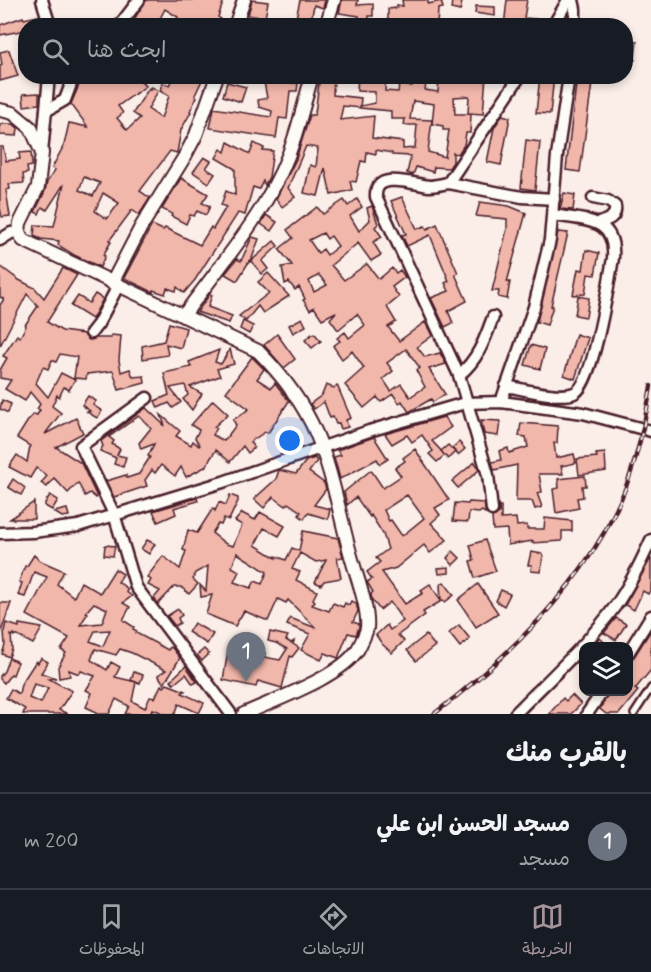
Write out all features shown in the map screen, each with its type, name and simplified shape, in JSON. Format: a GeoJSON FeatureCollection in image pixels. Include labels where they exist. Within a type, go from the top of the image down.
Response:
{"type":"FeatureCollection","features":[{"type":"Feature","properties":{"kind":"street"},"geometry":{"type":"LineString","coordinates":[[42,0],[48,18]]}},
{"type":"Feature","properties":{"kind":"street"},"geometry":{"type":"LineString","coordinates":[[125,18],[139,0]]}},
{"type":"Feature","properties":{"kind":"street"},"geometry":{"type":"LineString","coordinates":[[328,18],[333,0]]}},
{"type":"Feature","properties":{"kind":"street"},"geometry":{"type":"LineString","coordinates":[[558,18],[568,0]]}},
{"type":"Feature","properties":{"kind":"street"},"geometry":{"type":"LineString","coordinates":[[573,0],[575,18]]}},
{"type":"Feature","properties":{"kind":"street"},"geometry":{"type":"LineString","coordinates":[[238,18],[243,1]]}},
{"type":"Feature","properties":{"kind":"street"},"geometry":{"type":"LineString","coordinates":[[48,84],[38,187],[20,224],[19,232],[26,243],[258,351],[299,401],[321,447],[362,597],[367,627],[356,651],[346,663],[328,675],[244,714]]}},
{"type":"Feature","properties":{"kind":"street"},"geometry":{"type":"LineString","coordinates":[[46,111],[65,100],[71,84]]}},
{"type":"Feature","properties":{"kind":"street"},"geometry":{"type":"LineString","coordinates":[[91,333],[98,324],[141,227],[196,135],[214,84]]}},
{"type":"Feature","properties":{"kind":"street"},"geometry":{"type":"LineString","coordinates":[[183,316],[236,244],[276,181],[288,156],[310,84]]}},
{"type":"Feature","properties":{"kind":"street"},"geometry":{"type":"LineString","coordinates":[[448,183],[515,84]]}},
{"type":"Feature","properties":{"kind":"street"},"geometry":{"type":"LineString","coordinates":[[501,402],[534,307],[550,240],[557,156],[568,84]]}},
{"type":"Feature","properties":{"kind":"street"},"geometry":{"type":"LineString","coordinates":[[0,110],[13,113],[31,128],[42,153]]}},
{"type":"Feature","properties":{"kind":"street"},"geometry":{"type":"LineString","coordinates":[[492,510],[488,475],[465,403],[459,375],[375,192],[379,185],[385,182],[398,181],[435,186],[448,183],[522,197],[554,200]]}},
{"type":"Feature","properties":{"kind":"street"},"geometry":{"type":"LineString","coordinates":[[592,198],[608,201],[615,206],[614,216],[599,223]]}},
{"type":"Feature","properties":{"kind":"street"},"geometry":{"type":"LineString","coordinates":[[506,386],[562,395],[573,394],[583,386],[594,356],[614,258],[612,236],[599,223],[553,215]]}},
{"type":"Feature","properties":{"kind":"street"},"geometry":{"type":"LineString","coordinates":[[0,240],[11,233],[19,232]]}},
{"type":"Feature","properties":{"kind":"street"},"geometry":{"type":"LineString","coordinates":[[459,375],[470,367],[483,345],[493,317]]}},
{"type":"Feature","properties":{"kind":"street"},"geometry":{"type":"LineString","coordinates":[[147,398],[81,446],[114,514],[136,587],[231,714]]}},
{"type":"Feature","properties":{"kind":"street"},"geometry":{"type":"LineString","coordinates":[[1,531],[33,532],[78,526],[223,482],[321,447],[465,403],[501,402],[583,413],[651,431]]}},
{"type":"Feature","properties":{"kind":"street"},"geometry":{"type":"LineString","coordinates":[[515,714],[597,629],[640,565],[651,540]]}},
{"type":"Feature","properties":{"kind":"street"},"geometry":{"type":"LineString","coordinates":[[633,645],[651,616]]}},
{"type":"Feature","properties":{"kind":"street"},"geometry":{"type":"LineString","coordinates":[[587,714],[599,696]]}},
{"type":"Feature","properties":{"kind":"lane"},"geometry":{"type":"LineString","coordinates":[[634,714],[651,688]]}},
{"type":"Feature","properties":{"kind":"building"},"geometry":{"type":"Polygon","coordinates":[[[146,0],[224,0],[220,18],[177,18],[165,9],[160,18],[135,18],[146,0]]]}},
{"type":"Feature","properties":{"kind":"building"},"geometry":{"type":"Polygon","coordinates":[[[252,0],[268,2],[265,18],[248,15],[252,0]]]}},
{"type":"Feature","properties":{"kind":"building"},"geometry":{"type":"Polygon","coordinates":[[[300,0],[325,0],[323,8],[314,5],[312,18],[296,18],[300,0]]]}},
{"type":"Feature","properties":{"kind":"building"},"geometry":{"type":"Polygon","coordinates":[[[342,0],[358,0],[357,5],[373,4],[373,16],[369,18],[339,13],[342,0]]]}},
{"type":"Feature","properties":{"kind":"building"},"geometry":{"type":"Polygon","coordinates":[[[402,0],[428,0],[428,4],[441,1],[443,8],[438,9],[437,18],[388,18],[388,9],[397,8],[397,5],[403,6],[402,0]]]}},
{"type":"Feature","properties":{"kind":"building"},"geometry":{"type":"Polygon","coordinates":[[[507,0],[527,0],[524,18],[505,18],[507,0]]]}},
{"type":"Feature","properties":{"kind":"building"},"geometry":{"type":"Polygon","coordinates":[[[452,1],[462,2],[460,11],[451,9],[452,1]]]}},
{"type":"Feature","properties":{"kind":"building"},"geometry":{"type":"Polygon","coordinates":[[[476,6],[495,7],[495,16],[475,13],[476,6]]]}},
{"type":"Feature","properties":{"kind":"building"},"geometry":{"type":"Polygon","coordinates":[[[18,19],[18,32],[0,35],[0,25],[18,19]]]}},
{"type":"Feature","properties":{"kind":"building"},"geometry":{"type":"Polygon","coordinates":[[[633,41],[637,41],[635,60],[633,60],[633,41]]]}},
{"type":"Feature","properties":{"kind":"building"},"geometry":{"type":"Polygon","coordinates":[[[9,50],[18,76],[0,81],[0,66],[2,65],[0,52],[9,50]]]}},
{"type":"Feature","properties":{"kind":"building"},"geometry":{"type":"Polygon","coordinates":[[[144,84],[146,86],[118,106],[123,113],[117,118],[127,130],[140,118],[133,113],[149,88],[150,90],[152,87],[158,91],[148,109],[161,118],[169,96],[160,91],[162,84],[200,84],[191,112],[181,130],[177,153],[170,151],[140,191],[150,198],[139,215],[132,210],[109,241],[111,242],[103,255],[105,256],[100,267],[58,245],[59,241],[34,236],[35,225],[54,226],[64,184],[47,210],[42,207],[39,214],[35,212],[47,182],[55,170],[52,168],[64,145],[69,123],[88,127],[71,104],[79,85],[144,84]],[[84,177],[79,190],[93,196],[100,183],[84,177]],[[103,193],[95,211],[107,219],[119,203],[103,193]]]}},
{"type":"Feature","properties":{"kind":"building"},"geometry":{"type":"Polygon","coordinates":[[[226,84],[246,87],[241,102],[223,96],[226,84]]]}},
{"type":"Feature","properties":{"kind":"building"},"geometry":{"type":"Polygon","coordinates":[[[264,84],[298,84],[297,91],[290,91],[287,119],[279,118],[276,138],[210,128],[214,108],[271,117],[272,111],[259,107],[258,100],[267,98],[264,84]]]}},
{"type":"Feature","properties":{"kind":"building"},"geometry":{"type":"Polygon","coordinates":[[[319,84],[334,84],[333,95],[361,98],[360,106],[375,103],[375,92],[357,91],[357,84],[385,84],[385,91],[398,92],[399,85],[426,84],[425,90],[438,92],[439,84],[485,84],[483,114],[468,113],[469,96],[454,97],[455,114],[471,114],[470,133],[466,133],[464,145],[458,154],[453,153],[453,162],[449,168],[434,167],[433,172],[416,167],[413,175],[407,173],[411,156],[392,155],[392,153],[376,150],[376,154],[367,152],[366,162],[361,161],[356,182],[350,181],[352,190],[331,195],[325,168],[318,196],[304,193],[310,165],[316,167],[318,148],[306,146],[288,188],[295,197],[282,207],[276,199],[296,159],[310,115],[314,115],[319,84]],[[413,101],[410,119],[432,120],[428,152],[445,157],[449,130],[443,130],[443,126],[432,124],[434,104],[413,101]],[[343,106],[340,120],[374,116],[372,138],[403,142],[403,149],[415,148],[417,125],[404,125],[405,119],[391,119],[391,111],[343,106]]]}},
{"type":"Feature","properties":{"kind":"building"},"geometry":{"type":"Polygon","coordinates":[[[539,84],[553,84],[550,114],[536,113],[539,84]]]}},
{"type":"Feature","properties":{"kind":"building"},"geometry":{"type":"Polygon","coordinates":[[[576,84],[592,84],[580,172],[566,170],[576,84]]]}},
{"type":"Feature","properties":{"kind":"building"},"geometry":{"type":"Polygon","coordinates":[[[39,93],[39,104],[24,106],[23,94],[39,93]]]}},
{"type":"Feature","properties":{"kind":"building"},"geometry":{"type":"Polygon","coordinates":[[[502,115],[510,117],[501,165],[487,162],[494,128],[502,115]]]}},
{"type":"Feature","properties":{"kind":"building"},"geometry":{"type":"Polygon","coordinates":[[[0,124],[13,124],[18,128],[17,136],[0,135],[0,124]]]}},
{"type":"Feature","properties":{"kind":"building"},"geometry":{"type":"Polygon","coordinates":[[[526,140],[540,142],[535,190],[521,188],[526,140]]]}},
{"type":"Feature","properties":{"kind":"building"},"geometry":{"type":"Polygon","coordinates":[[[228,142],[250,154],[254,143],[264,148],[263,150],[273,151],[269,177],[265,185],[263,181],[259,189],[253,187],[245,215],[238,213],[195,280],[184,293],[177,287],[176,291],[167,288],[165,294],[153,290],[153,292],[124,278],[152,225],[163,230],[165,228],[200,245],[211,227],[213,229],[226,207],[221,205],[226,191],[235,195],[235,169],[216,158],[221,149],[225,152],[228,142]]]}},
{"type":"Feature","properties":{"kind":"building"},"geometry":{"type":"Polygon","coordinates":[[[0,147],[3,147],[6,161],[20,159],[19,153],[31,152],[32,164],[27,167],[28,173],[23,174],[24,183],[9,184],[10,189],[6,190],[10,216],[2,217],[0,208],[0,147]]]}},
{"type":"Feature","properties":{"kind":"building"},"geometry":{"type":"Polygon","coordinates":[[[204,157],[211,161],[206,168],[215,174],[209,183],[193,172],[204,157]]]}},
{"type":"Feature","properties":{"kind":"building"},"geometry":{"type":"Polygon","coordinates":[[[181,178],[208,194],[202,203],[210,206],[206,215],[197,211],[194,216],[190,215],[186,224],[162,209],[181,178]]]}},
{"type":"Feature","properties":{"kind":"building"},"geometry":{"type":"Polygon","coordinates":[[[564,193],[575,195],[573,210],[560,209],[564,193]]]}},
{"type":"Feature","properties":{"kind":"building"},"geometry":{"type":"Polygon","coordinates":[[[402,197],[417,229],[425,226],[427,229],[437,224],[458,273],[455,274],[467,301],[448,311],[453,323],[445,327],[431,298],[449,291],[445,283],[449,281],[430,235],[407,246],[402,235],[406,234],[391,201],[402,197]]]}},
{"type":"Feature","properties":{"kind":"building"},"geometry":{"type":"Polygon","coordinates":[[[357,199],[362,207],[350,216],[359,231],[370,220],[367,208],[372,206],[378,224],[375,227],[382,237],[373,242],[381,255],[371,261],[358,243],[331,265],[344,280],[367,264],[379,279],[392,268],[396,273],[400,270],[405,277],[392,287],[399,297],[387,307],[396,322],[388,327],[399,341],[425,322],[432,336],[417,347],[425,357],[440,353],[446,364],[429,369],[445,394],[409,412],[402,401],[399,403],[393,394],[381,402],[377,397],[364,408],[345,385],[364,368],[352,351],[342,359],[333,346],[340,341],[337,338],[345,332],[349,338],[365,325],[357,314],[338,330],[330,319],[336,312],[322,319],[314,307],[310,310],[303,300],[305,299],[299,287],[295,290],[289,282],[285,284],[282,267],[292,265],[279,249],[293,238],[287,230],[317,207],[323,214],[344,200],[348,206],[357,199]],[[323,233],[309,240],[318,253],[323,249],[327,255],[338,246],[331,236],[327,239],[323,233]],[[319,275],[309,281],[314,292],[327,285],[319,275]],[[406,349],[387,363],[393,371],[383,379],[391,391],[401,384],[410,397],[425,387],[416,370],[420,368],[406,349]]]}},
{"type":"Feature","properties":{"kind":"building"},"geometry":{"type":"Polygon","coordinates":[[[480,202],[509,206],[526,213],[507,282],[510,282],[507,299],[498,297],[499,291],[492,291],[507,229],[507,219],[476,216],[480,202]]]}},
{"type":"Feature","properties":{"kind":"building"},"geometry":{"type":"Polygon","coordinates":[[[266,215],[277,222],[271,231],[261,224],[266,215]]]}},
{"type":"Feature","properties":{"kind":"building"},"geometry":{"type":"Polygon","coordinates":[[[558,232],[568,233],[547,325],[537,322],[558,232]]]}},
{"type":"Feature","properties":{"kind":"building"},"geometry":{"type":"Polygon","coordinates":[[[252,237],[259,239],[251,261],[274,241],[278,246],[262,261],[268,269],[262,274],[250,260],[237,281],[225,274],[237,259],[241,261],[252,237]]]}},
{"type":"Feature","properties":{"kind":"building"},"geometry":{"type":"Polygon","coordinates":[[[586,250],[599,253],[595,275],[588,274],[585,294],[573,295],[578,269],[583,270],[586,250]]]}},
{"type":"Feature","properties":{"kind":"building"},"geometry":{"type":"Polygon","coordinates":[[[0,266],[35,288],[44,298],[63,268],[77,275],[47,322],[62,331],[84,334],[89,340],[111,338],[111,335],[121,336],[119,360],[121,372],[130,369],[133,377],[144,376],[145,383],[119,390],[113,371],[87,374],[86,379],[74,378],[77,357],[60,354],[56,362],[52,360],[48,369],[43,367],[36,383],[48,397],[61,373],[75,380],[69,390],[64,387],[59,397],[57,395],[52,406],[61,413],[45,434],[76,418],[83,433],[56,447],[81,463],[96,498],[90,493],[85,496],[78,483],[68,493],[54,478],[47,487],[41,483],[47,476],[36,468],[30,478],[9,467],[17,455],[27,462],[30,446],[17,438],[29,419],[34,414],[37,415],[40,404],[30,392],[25,401],[5,389],[11,380],[0,378],[0,370],[7,358],[3,356],[17,335],[20,337],[38,306],[27,294],[0,346],[0,305],[4,299],[0,297],[0,266]]]}},
{"type":"Feature","properties":{"kind":"building"},"geometry":{"type":"Polygon","coordinates":[[[268,273],[289,296],[263,313],[258,306],[246,321],[239,316],[269,293],[258,282],[268,273]]]}},
{"type":"Feature","properties":{"kind":"building"},"geometry":{"type":"Polygon","coordinates":[[[95,294],[103,299],[92,319],[71,306],[78,296],[89,303],[95,294]]]}},
{"type":"Feature","properties":{"kind":"building"},"geometry":{"type":"Polygon","coordinates":[[[210,294],[212,295],[208,307],[232,316],[229,323],[197,312],[210,294]]]}},
{"type":"Feature","properties":{"kind":"building"},"geometry":{"type":"Polygon","coordinates":[[[578,296],[589,298],[586,317],[575,315],[578,296]]]}},
{"type":"Feature","properties":{"kind":"building"},"geometry":{"type":"Polygon","coordinates":[[[302,318],[306,326],[293,333],[289,325],[302,318]]]}},
{"type":"Feature","properties":{"kind":"building"},"geometry":{"type":"Polygon","coordinates":[[[243,321],[253,326],[249,334],[240,329],[243,321]]]}},
{"type":"Feature","properties":{"kind":"building"},"geometry":{"type":"Polygon","coordinates":[[[169,323],[186,328],[181,348],[166,344],[168,355],[143,359],[142,346],[164,341],[169,323]]]}},
{"type":"Feature","properties":{"kind":"building"},"geometry":{"type":"Polygon","coordinates":[[[277,334],[295,359],[284,368],[264,345],[277,334]]]}},
{"type":"Feature","properties":{"kind":"building"},"geometry":{"type":"Polygon","coordinates":[[[315,334],[321,341],[312,348],[305,340],[315,334]]]}},
{"type":"Feature","properties":{"kind":"building"},"geometry":{"type":"Polygon","coordinates":[[[576,334],[588,338],[575,379],[564,375],[576,334]]]}},
{"type":"Feature","properties":{"kind":"building"},"geometry":{"type":"Polygon","coordinates":[[[531,345],[545,349],[540,369],[525,365],[531,345]]]}},
{"type":"Feature","properties":{"kind":"building"},"geometry":{"type":"Polygon","coordinates":[[[230,349],[234,364],[217,369],[220,376],[190,387],[202,394],[192,410],[183,399],[188,395],[185,385],[170,388],[181,402],[173,408],[169,403],[158,408],[155,401],[169,395],[164,373],[191,367],[189,362],[219,350],[215,362],[221,364],[230,349]]]}},
{"type":"Feature","properties":{"kind":"building"},"geometry":{"type":"Polygon","coordinates":[[[252,357],[264,369],[257,379],[271,388],[275,383],[289,401],[268,433],[265,432],[250,442],[254,448],[248,453],[243,446],[230,462],[216,450],[205,467],[186,477],[181,467],[175,476],[161,465],[155,473],[152,470],[145,480],[147,486],[114,497],[106,481],[139,474],[150,457],[148,456],[154,444],[141,449],[139,443],[151,428],[139,416],[109,437],[114,441],[112,444],[120,449],[117,455],[126,457],[123,467],[114,464],[116,458],[100,451],[103,446],[101,441],[146,408],[165,426],[161,415],[180,431],[176,436],[191,445],[193,441],[199,446],[195,438],[199,430],[191,425],[213,400],[228,414],[214,427],[217,428],[213,435],[224,441],[236,425],[233,420],[249,409],[226,392],[252,357]]]}},
{"type":"Feature","properties":{"kind":"building"},"geometry":{"type":"Polygon","coordinates":[[[326,385],[334,388],[337,385],[351,418],[346,420],[348,427],[341,429],[333,417],[330,418],[324,402],[314,409],[310,404],[322,395],[326,385]]]}},
{"type":"Feature","properties":{"kind":"building"},"geometry":{"type":"Polygon","coordinates":[[[88,396],[96,401],[93,405],[102,411],[97,418],[87,412],[90,411],[82,405],[88,396]]]}},
{"type":"Feature","properties":{"kind":"building"},"geometry":{"type":"Polygon","coordinates":[[[2,400],[11,404],[8,413],[0,409],[2,400]]]}},
{"type":"Feature","properties":{"kind":"building"},"geometry":{"type":"Polygon","coordinates":[[[444,417],[451,427],[432,441],[445,455],[437,462],[429,454],[433,451],[422,435],[412,442],[407,435],[392,444],[385,434],[444,417]]]}},
{"type":"Feature","properties":{"kind":"building"},"geometry":{"type":"Polygon","coordinates":[[[481,420],[500,421],[498,436],[484,434],[481,420]]]}},
{"type":"Feature","properties":{"kind":"building"},"geometry":{"type":"Polygon","coordinates":[[[521,423],[558,426],[557,443],[554,443],[556,458],[574,454],[576,463],[561,466],[563,474],[539,474],[542,492],[537,493],[542,507],[535,509],[532,501],[516,501],[517,465],[494,470],[492,462],[501,460],[499,451],[508,448],[509,453],[528,447],[526,437],[519,436],[521,423]]]}},
{"type":"Feature","properties":{"kind":"building"},"geometry":{"type":"Polygon","coordinates":[[[374,437],[388,459],[380,464],[377,459],[340,479],[334,457],[341,455],[337,450],[374,437]]]}},
{"type":"Feature","properties":{"kind":"building"},"geometry":{"type":"Polygon","coordinates":[[[459,442],[465,449],[458,455],[452,448],[459,442]]]}},
{"type":"Feature","properties":{"kind":"building"},"geometry":{"type":"Polygon","coordinates":[[[448,445],[455,452],[448,459],[441,451],[448,445]]]}},
{"type":"Feature","properties":{"kind":"building"},"geometry":{"type":"Polygon","coordinates":[[[415,449],[449,500],[435,508],[440,515],[431,523],[447,540],[430,553],[424,545],[396,568],[382,572],[405,604],[423,593],[421,590],[430,584],[441,600],[440,585],[444,582],[454,595],[445,602],[443,600],[423,612],[425,615],[398,635],[404,641],[392,653],[376,635],[387,625],[390,630],[403,621],[390,602],[380,610],[372,600],[373,592],[367,582],[372,579],[367,572],[380,562],[376,558],[388,549],[383,534],[371,515],[370,517],[356,497],[347,505],[344,492],[371,470],[383,488],[401,476],[395,468],[405,461],[403,458],[415,449]],[[407,495],[384,510],[389,521],[391,520],[402,536],[424,518],[407,495]]]}},
{"type":"Feature","properties":{"kind":"building"},"geometry":{"type":"Polygon","coordinates":[[[605,453],[606,471],[579,475],[577,459],[597,457],[596,454],[605,453]]]}},
{"type":"Feature","properties":{"kind":"building"},"geometry":{"type":"Polygon","coordinates":[[[315,458],[317,461],[309,472],[324,483],[326,489],[314,505],[330,509],[328,519],[308,513],[304,519],[299,515],[301,512],[273,497],[264,508],[254,499],[276,479],[279,470],[296,474],[306,461],[315,458]]]}},
{"type":"Feature","properties":{"kind":"building"},"geometry":{"type":"Polygon","coordinates":[[[475,462],[479,470],[458,488],[452,481],[475,462]]]}},
{"type":"Feature","properties":{"kind":"building"},"geometry":{"type":"Polygon","coordinates":[[[585,476],[586,486],[582,486],[583,497],[577,498],[579,508],[556,513],[553,489],[559,488],[558,479],[585,476]]]}},
{"type":"Feature","properties":{"kind":"building"},"geometry":{"type":"Polygon","coordinates":[[[13,479],[25,488],[21,495],[8,487],[13,479]]]}},
{"type":"Feature","properties":{"kind":"building"},"geometry":{"type":"Polygon","coordinates":[[[50,495],[58,500],[52,510],[45,506],[50,495]]]}},
{"type":"Feature","properties":{"kind":"building"},"geometry":{"type":"Polygon","coordinates":[[[230,495],[238,498],[229,520],[224,518],[221,525],[218,524],[212,533],[226,544],[233,546],[242,525],[235,521],[242,513],[255,520],[260,512],[285,526],[279,536],[264,528],[255,545],[276,558],[276,556],[286,560],[292,548],[299,551],[303,531],[338,538],[343,557],[337,558],[341,578],[324,581],[321,585],[315,582],[326,560],[316,562],[300,553],[292,569],[300,572],[296,580],[317,591],[312,605],[329,611],[333,603],[343,607],[345,603],[349,605],[351,601],[356,603],[358,611],[353,622],[359,624],[359,627],[356,635],[348,633],[338,658],[325,653],[321,660],[301,650],[310,634],[287,625],[290,618],[316,628],[288,600],[286,603],[278,599],[268,621],[244,611],[235,626],[206,614],[212,595],[201,597],[200,585],[206,591],[208,566],[195,573],[193,579],[198,584],[189,594],[181,587],[174,587],[158,604],[154,598],[160,591],[148,585],[151,580],[147,577],[163,556],[180,569],[186,551],[183,550],[188,530],[197,533],[213,508],[215,511],[219,502],[226,505],[230,495]],[[237,553],[232,567],[239,571],[234,582],[251,588],[255,581],[262,584],[267,572],[237,553]]]}},
{"type":"Feature","properties":{"kind":"building"},"geometry":{"type":"Polygon","coordinates":[[[197,498],[198,501],[174,508],[176,514],[158,522],[153,511],[197,498]]]}},
{"type":"Feature","properties":{"kind":"building"},"geometry":{"type":"Polygon","coordinates":[[[34,502],[34,519],[10,519],[34,502]]]}},
{"type":"Feature","properties":{"kind":"building"},"geometry":{"type":"Polygon","coordinates":[[[469,502],[484,503],[486,514],[482,511],[469,512],[468,522],[453,521],[455,503],[468,504],[469,502]]]}},
{"type":"Feature","properties":{"kind":"building"},"geometry":{"type":"Polygon","coordinates":[[[499,506],[501,506],[501,519],[516,518],[517,526],[527,525],[527,529],[544,529],[545,518],[572,521],[572,531],[562,531],[562,541],[532,543],[533,541],[508,545],[507,529],[493,530],[492,517],[499,513],[499,506]]]}},
{"type":"Feature","properties":{"kind":"building"},"geometry":{"type":"Polygon","coordinates":[[[67,509],[69,516],[62,517],[54,512],[67,509]]]}},
{"type":"Feature","properties":{"kind":"building"},"geometry":{"type":"Polygon","coordinates":[[[147,540],[155,544],[149,554],[141,549],[147,540]]]}},
{"type":"Feature","properties":{"kind":"building"},"geometry":{"type":"Polygon","coordinates":[[[485,540],[496,571],[475,578],[470,561],[474,560],[470,545],[485,540]]]}},
{"type":"Feature","properties":{"kind":"building"},"geometry":{"type":"Polygon","coordinates":[[[105,545],[115,546],[113,556],[104,555],[105,545]]]}},
{"type":"Feature","properties":{"kind":"building"},"geometry":{"type":"Polygon","coordinates":[[[453,551],[460,558],[453,565],[447,558],[453,551]]]}},
{"type":"Feature","properties":{"kind":"building"},"geometry":{"type":"Polygon","coordinates":[[[531,552],[543,554],[541,572],[531,571],[532,565],[528,565],[531,552]]]}},
{"type":"Feature","properties":{"kind":"building"},"geometry":{"type":"Polygon","coordinates":[[[34,555],[41,561],[64,571],[57,584],[74,597],[81,582],[100,593],[115,569],[123,574],[118,582],[128,589],[126,592],[132,596],[123,603],[130,607],[123,620],[134,627],[136,633],[168,650],[170,647],[173,649],[180,658],[164,684],[158,675],[166,670],[120,649],[116,655],[95,649],[91,660],[107,670],[111,662],[120,667],[115,677],[136,682],[132,701],[145,708],[150,697],[155,698],[161,685],[164,687],[167,684],[185,691],[182,693],[204,703],[199,713],[179,704],[175,714],[165,714],[153,709],[151,711],[157,714],[125,714],[129,706],[116,699],[109,714],[96,714],[97,712],[86,707],[92,693],[86,690],[95,676],[69,670],[70,676],[59,678],[58,667],[66,653],[61,650],[69,638],[27,615],[47,577],[34,572],[25,597],[18,595],[22,583],[19,582],[34,555]],[[94,603],[86,612],[88,613],[80,625],[102,623],[107,609],[94,603]],[[110,630],[95,631],[90,641],[103,646],[110,630]]]}},
{"type":"Feature","properties":{"kind":"building"},"geometry":{"type":"Polygon","coordinates":[[[651,558],[651,589],[648,594],[643,591],[634,610],[625,605],[651,558]]]}},
{"type":"Feature","properties":{"kind":"building"},"geometry":{"type":"Polygon","coordinates":[[[449,567],[449,573],[439,574],[438,568],[449,567]]]}},
{"type":"Feature","properties":{"kind":"building"},"geometry":{"type":"Polygon","coordinates":[[[478,584],[498,613],[476,627],[458,600],[478,584]]]}},
{"type":"Feature","properties":{"kind":"building"},"geometry":{"type":"Polygon","coordinates":[[[501,590],[510,594],[504,606],[496,601],[501,590]]]}},
{"type":"Feature","properties":{"kind":"building"},"geometry":{"type":"Polygon","coordinates":[[[0,603],[11,603],[1,632],[0,632],[0,603]]]}},
{"type":"Feature","properties":{"kind":"building"},"geometry":{"type":"Polygon","coordinates":[[[178,609],[182,615],[178,618],[180,623],[175,626],[167,616],[178,609]]]}},
{"type":"Feature","properties":{"kind":"building"},"geometry":{"type":"Polygon","coordinates":[[[616,618],[626,624],[616,640],[604,633],[616,618]]]}},
{"type":"Feature","properties":{"kind":"building"},"geometry":{"type":"Polygon","coordinates":[[[6,623],[19,627],[19,624],[42,628],[33,644],[14,634],[14,636],[11,635],[12,649],[9,657],[2,654],[5,645],[6,623]]]}},
{"type":"Feature","properties":{"kind":"building"},"geometry":{"type":"Polygon","coordinates":[[[194,623],[213,634],[207,644],[188,632],[194,623]]]}},
{"type":"Feature","properties":{"kind":"building"},"geometry":{"type":"Polygon","coordinates":[[[459,625],[470,639],[460,647],[449,633],[459,625]]]}},
{"type":"Feature","properties":{"kind":"building"},"geometry":{"type":"Polygon","coordinates":[[[651,630],[651,670],[635,689],[638,691],[619,714],[606,714],[600,709],[607,696],[633,696],[634,657],[651,630]]]}},
{"type":"Feature","properties":{"kind":"building"},"geometry":{"type":"Polygon","coordinates":[[[270,632],[288,636],[286,640],[291,643],[294,641],[293,644],[299,648],[292,657],[290,656],[282,688],[258,681],[256,687],[223,680],[228,651],[236,645],[265,653],[264,657],[280,660],[287,649],[268,641],[270,632]]]}},
{"type":"Feature","properties":{"kind":"building"},"geometry":{"type":"Polygon","coordinates":[[[426,635],[435,646],[416,661],[407,650],[426,635]]]}},
{"type":"Feature","properties":{"kind":"building"},"geometry":{"type":"Polygon","coordinates":[[[204,649],[209,654],[202,661],[197,655],[204,649]]]}},
{"type":"Feature","properties":{"kind":"building"},"geometry":{"type":"Polygon","coordinates":[[[9,658],[18,662],[13,675],[11,674],[4,683],[0,676],[9,658]]]}},
{"type":"Feature","properties":{"kind":"building"},"geometry":{"type":"Polygon","coordinates":[[[41,658],[48,662],[41,673],[56,678],[49,679],[72,691],[59,710],[68,714],[23,714],[25,709],[6,698],[11,689],[19,694],[21,684],[36,661],[38,663],[41,658]],[[34,684],[29,698],[41,703],[48,688],[34,684]]]}},
{"type":"Feature","properties":{"kind":"building"},"geometry":{"type":"Polygon","coordinates":[[[186,666],[197,682],[193,684],[186,674],[174,684],[171,680],[186,666]]]}},
{"type":"Feature","properties":{"kind":"building"},"geometry":{"type":"Polygon","coordinates":[[[134,672],[143,675],[140,683],[131,680],[134,672]]]}},
{"type":"Feature","properties":{"kind":"building"},"geometry":{"type":"Polygon","coordinates":[[[572,695],[581,704],[571,714],[549,714],[563,698],[566,701],[572,695]]]}},
{"type":"Feature","properties":{"kind":"railway"},"geometry":{"type":"LineString","coordinates":[[434,714],[486,672],[535,624],[558,598],[598,543],[614,514],[633,468],[651,386]]}},
{"type":"Feature","properties":{"kind":"place","name":"مسجد الحسن ابن علي"},"geometry":{"type":"Point","coordinates":[246,682]}}]}
